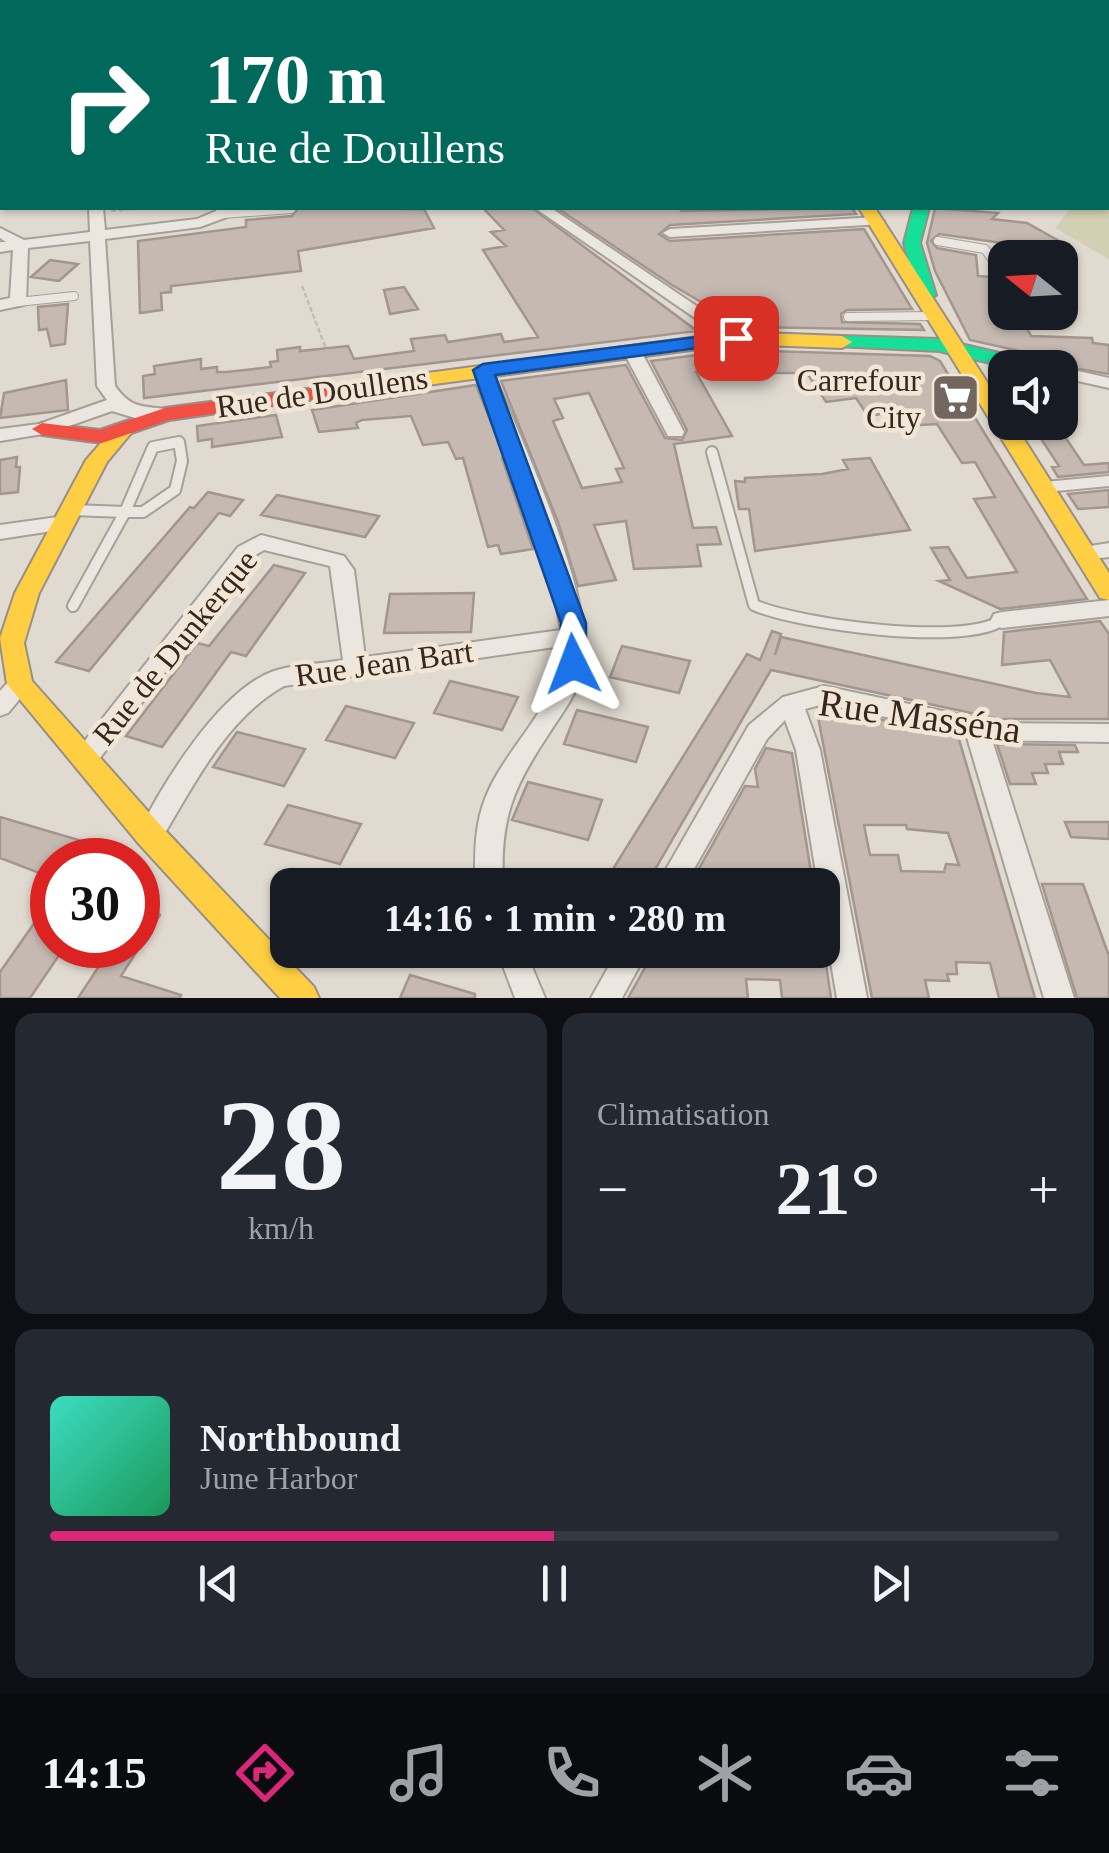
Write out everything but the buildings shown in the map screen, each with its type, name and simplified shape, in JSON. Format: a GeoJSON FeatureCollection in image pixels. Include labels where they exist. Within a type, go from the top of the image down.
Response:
{"type":"FeatureCollection","features":[{"type":"Feature","properties":{"kind":"street"},"geometry":{"type":"LineString","coordinates":[[96,210],[106,386],[87,424],[97,460]]}},
{"type":"Feature","properties":{"kind":"street"},"geometry":{"type":"LineString","coordinates":[[552,210],[736,338]]}},
{"type":"Feature","properties":{"kind":"street"},"geometry":{"type":"LineString","coordinates":[[0,247],[200,224],[223,211]]}},
{"type":"Feature","properties":{"kind":"street"},"geometry":{"type":"LineString","coordinates":[[878,223],[1109,592]]}},
{"type":"Feature","properties":{"kind":"street"},"geometry":{"type":"LineString","coordinates":[[670,233],[878,223],[917,229],[932,305]]}},
{"type":"Feature","properties":{"kind":"street"},"geometry":{"type":"LineString","coordinates":[[0,232],[21,244]]}},
{"type":"Feature","properties":{"kind":"street"},"geometry":{"type":"LineString","coordinates":[[0,305],[18,302],[21,244]]}},
{"type":"Feature","properties":{"kind":"street","name":"Rue de Doullens"},"geometry":{"type":"LineString","coordinates":[[87,424],[736,338],[957,348],[988,355]]}},
{"type":"Feature","properties":{"kind":"street"},"geometry":{"type":"LineString","coordinates":[[632,351],[675,432]]}},
{"type":"Feature","properties":{"kind":"street"},"geometry":{"type":"LineString","coordinates":[[483,370],[526,484],[574,623],[575,636],[573,664],[561,696],[500,790],[487,826],[488,868]]}},
{"type":"Feature","properties":{"kind":"street"},"geometry":{"type":"LineString","coordinates":[[1078,376],[1109,383]]}},
{"type":"Feature","properties":{"kind":"street"},"geometry":{"type":"LineString","coordinates":[[106,386],[127,418],[97,460],[27,593],[6,644],[20,684],[150,835],[302,998]]}},
{"type":"Feature","properties":{"kind":"street"},"geometry":{"type":"LineString","coordinates":[[0,435],[87,424]]}},
{"type":"Feature","properties":{"kind":"street"},"geometry":{"type":"LineString","coordinates":[[0,532],[68,517]]}},
{"type":"Feature","properties":{"kind":"street","name":"Rue de Dunkerque"},"geometry":{"type":"LineString","coordinates":[[84,759],[254,544],[273,544],[337,561],[343,570],[356,666]]}},
{"type":"Feature","properties":{"kind":"street"},"geometry":{"type":"LineString","coordinates":[[1084,553],[1109,550]]}},
{"type":"Feature","properties":{"kind":"street"},"geometry":{"type":"LineString","coordinates":[[1002,620],[1109,608]]}},
{"type":"Feature","properties":{"kind":"street","name":"Rue Jean Bart"},"geometry":{"type":"LineString","coordinates":[[150,835],[238,705],[250,692],[279,678],[575,636]]}},
{"type":"Feature","properties":{"kind":"street"},"geometry":{"type":"LineString","coordinates":[[0,707],[20,684]]}},
{"type":"Feature","properties":{"kind":"street","name":"Rue Masséna"},"geometry":{"type":"LineString","coordinates":[[791,703],[824,694],[998,732],[1109,732]]}},
{"type":"Feature","properties":{"kind":"street"},"geometry":{"type":"LineString","coordinates":[[681,868],[758,732],[770,716],[791,703],[808,750],[852,998]]}},
{"type":"Feature","properties":{"kind":"street"},"geometry":{"type":"LineString","coordinates":[[978,728],[1059,998]]}},
{"type":"Feature","properties":{"kind":"street"},"geometry":{"type":"LineString","coordinates":[[518,968],[530,998]]}},
{"type":"Feature","properties":{"kind":"street"},"geometry":{"type":"LineString","coordinates":[[606,998],[624,968]]}},
{"type":"Feature","properties":{"kind":"lane"},"geometry":{"type":"LineString","coordinates":[[223,211],[257,210]]}},
{"type":"Feature","properties":{"kind":"lane"},"geometry":{"type":"LineString","coordinates":[[938,241],[988,248]]}},
{"type":"Feature","properties":{"kind":"lane"},"geometry":{"type":"LineString","coordinates":[[18,302],[74,296]]}},
{"type":"Feature","properties":{"kind":"lane"},"geometry":{"type":"LineString","coordinates":[[848,317],[932,305]]}},
{"type":"Feature","properties":{"kind":"lane"},"geometry":{"type":"LineString","coordinates":[[68,517],[125,512],[143,512],[174,490],[182,461],[178,442],[152,447],[125,512],[73,606]]}},
{"type":"Feature","properties":{"kind":"lane"},"geometry":{"type":"LineString","coordinates":[[712,452],[754,605],[761,610],[796,619],[909,629],[992,628],[1002,620]]}},
{"type":"Feature","properties":{"kind":"lane"},"geometry":{"type":"LineString","coordinates":[[1043,488],[1109,482]]}},
{"type":"Feature","properties":{"kind":"path"},"geometry":{"type":"LineString","coordinates":[[302,286],[333,368]]}},
{"type":"Feature","properties":{"kind":"shaded area"},"geometry":{"type":"Polygon","coordinates":[[[1069,210],[1109,210],[1109,259],[1055,228],[1069,210]]]}},
{"type":"Feature","properties":{"kind":"traffic: fast"},"geometry":{"type":"LineString","coordinates":[[920,210],[912,243],[927,295]]}},
{"type":"Feature","properties":{"kind":"traffic: fast"},"geometry":{"type":"LineString","coordinates":[[842,342],[939,345],[988,356]]}},
{"type":"Feature","properties":{"kind":"traffic: slow"},"geometry":{"type":"LineString","coordinates":[[868,210],[1109,592]]}},
{"type":"Feature","properties":{"kind":"traffic: slow"},"geometry":{"type":"LineString","coordinates":[[337,391],[736,338],[842,342]]}},
{"type":"Feature","properties":{"kind":"traffic: slow"},"geometry":{"type":"LineString","coordinates":[[121,432],[97,460],[27,593],[11,643],[20,684],[150,835],[302,998]]}},
{"type":"Feature","properties":{"kind":"traffic: jam"},"geometry":{"type":"LineString","coordinates":[[42,429],[102,437],[165,414],[337,391]]}},
{"type":"Feature","properties":{"kind":"place","name":"Carrefour City"},"geometry":{"type":"Point","coordinates":[956,398]}},
{"type":"Feature","properties":{"kind":"route"},"geometry":{"type":"LineString","coordinates":[[573,664],[574,623],[483,370],[736,338]]}}]}
